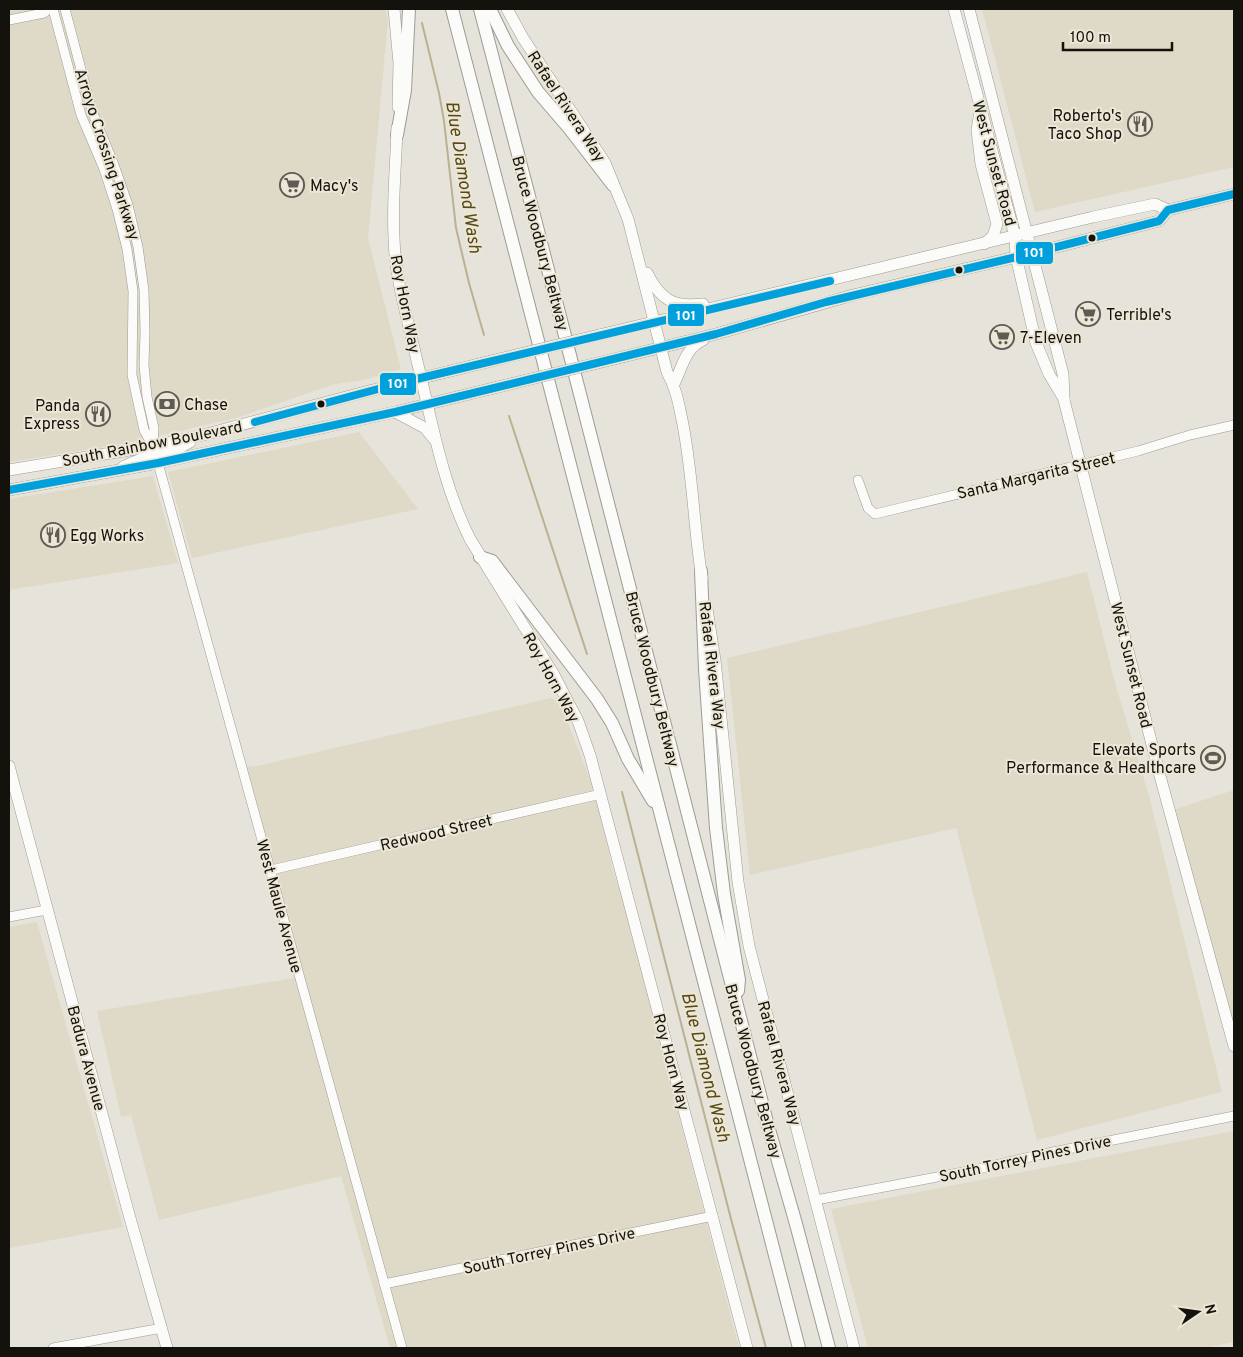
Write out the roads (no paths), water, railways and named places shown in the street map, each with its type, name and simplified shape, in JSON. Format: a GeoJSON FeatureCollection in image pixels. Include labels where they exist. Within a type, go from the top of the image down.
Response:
{"type":"FeatureCollection","features":[{"type":"Feature","properties":{"kind":"highway"},"geometry":{"type":"LineString","coordinates":[[397,135],[405,90],[409,9]]}},
{"type":"Feature","properties":{"kind":"highway","name":"Bruce Woodbury Beltway"},"geometry":{"type":"LineString","coordinates":[[452,9],[799,1348]]}},
{"type":"Feature","properties":{"kind":"highway","name":"Bruce Woodbury Beltway"},"geometry":{"type":"LineString","coordinates":[[480,9],[768,1126],[829,1348]]}},
{"type":"Feature","properties":{"kind":"highway"},"geometry":{"type":"LineString","coordinates":[[490,9],[508,46],[538,92],[570,128],[613,185]]}},
{"type":"Feature","properties":{"kind":"highway"},"geometry":{"type":"LineString","coordinates":[[480,557],[492,561],[597,699],[612,723],[628,759],[660,812]]}},
{"type":"Feature","properties":{"kind":"highway"},"geometry":{"type":"LineString","coordinates":[[700,571],[716,828],[724,894],[739,980],[738,1009]]}},
{"type":"Feature","properties":{"kind":"main road","name":"Roy Horn Way"},"geometry":{"type":"LineString","coordinates":[[394,9],[399,63],[394,239],[402,295],[437,442],[461,522],[480,557],[554,674],[578,721],[590,755],[747,1348]]}},
{"type":"Feature","properties":{"kind":"main road","name":"Rafael Rivera Way"},"geometry":{"type":"LineString","coordinates":[[507,9],[522,38],[605,163],[628,219],[667,372],[674,384],[688,452],[700,571],[715,660],[732,833],[743,914],[756,974],[854,1348]]}},
{"type":"Feature","properties":{"kind":"main road","name":"West Sunset Road"},"geometry":{"type":"LineString","coordinates":[[954,9],[1015,236],[1016,256],[1036,343],[1049,374],[1064,400]]}},
{"type":"Feature","properties":{"kind":"main road","name":"West Sunset Road"},"geometry":{"type":"LineString","coordinates":[[969,9],[1028,233],[1063,374],[1064,400],[1160,776],[1234,1046]]}},
{"type":"Feature","properties":{"kind":"main road"},"geometry":{"type":"LineString","coordinates":[[983,245],[993,236],[998,224],[981,164],[977,130],[981,108],[994,105]]}},
{"type":"Feature","properties":{"kind":"main road","name":"South Rainbow Boulevard"},"geometry":{"type":"LineString","coordinates":[[9,490],[158,463],[395,412],[661,348],[853,295],[1032,253],[1159,220],[1168,210],[1234,194]]}},
{"type":"Feature","properties":{"kind":"main road","name":"South Rainbow Boulevard"},"geometry":{"type":"LineString","coordinates":[[9,470],[153,446],[203,435],[503,358],[1155,204],[1168,210]]}},
{"type":"Feature","properties":{"kind":"main road"},"geometry":{"type":"LineString","coordinates":[[638,256],[651,281],[661,295],[685,305],[706,304],[752,293],[784,292]]}},
{"type":"Feature","properties":{"kind":"main road"},"geometry":{"type":"LineString","coordinates":[[674,384],[683,360],[689,351],[699,342],[716,334]]}},
{"type":"Feature","properties":{"kind":"main road"},"geometry":{"type":"LineString","coordinates":[[395,412],[425,428],[437,442]]}},
{"type":"Feature","properties":{"kind":"main road"},"geometry":{"type":"LineString","coordinates":[[158,463],[160,456],[174,451],[203,435]]}},
{"type":"Feature","properties":{"kind":"main road"},"geometry":{"type":"LineString","coordinates":[[115,471],[138,459],[150,456],[154,452],[153,446]]}},
{"type":"Feature","properties":{"kind":"main road","name":"Badura Avenue"},"geometry":{"type":"LineString","coordinates":[[9,766],[46,910],[167,1348]]}},
{"type":"Feature","properties":{"kind":"street"},"geometry":{"type":"LineString","coordinates":[[9,20],[44,13],[48,9]]}},
{"type":"Feature","properties":{"kind":"street","name":"Arroyo Crossing Parkway"},"geometry":{"type":"LineString","coordinates":[[53,9],[81,115],[104,169],[117,208],[127,249],[132,291],[132,375],[144,430],[153,446]]}},
{"type":"Feature","properties":{"kind":"street","name":"Arroyo Crossing Parkway"},"geometry":{"type":"LineString","coordinates":[[65,9],[92,111],[128,205],[138,247],[144,290],[144,364],[147,397],[154,428],[153,446]]}},
{"type":"Feature","properties":{"kind":"street","name":"Santa Margarita Street"},"geometry":{"type":"LineString","coordinates":[[858,480],[868,508],[875,514],[1138,451],[1234,424]]}},
{"type":"Feature","properties":{"kind":"street","name":"West Maule Avenue"},"geometry":{"type":"LineString","coordinates":[[158,463],[402,1348]]}},
{"type":"Feature","properties":{"kind":"street","name":"Redwood Street"},"geometry":{"type":"LineString","coordinates":[[271,870],[600,794]]}},
{"type":"Feature","properties":{"kind":"street"},"geometry":{"type":"LineString","coordinates":[[9,917],[46,910]]}},
{"type":"Feature","properties":{"kind":"street","name":"South Torrey Pines Drive"},"geometry":{"type":"LineString","coordinates":[[816,1200],[974,1170],[1048,1153],[1234,1116]]}},
{"type":"Feature","properties":{"kind":"street","name":"South Torrey Pines Drive"},"geometry":{"type":"LineString","coordinates":[[384,1284],[713,1216]]}},
{"type":"Feature","properties":{"kind":"street"},"geometry":{"type":"LineString","coordinates":[[53,1348],[162,1328]]}},
{"type":"Feature","properties":{"kind":"waterway","name":"Blue Diamond Wash"},"geometry":{"type":"LineString","coordinates":[[422,23],[444,121],[456,228],[484,335]]}},
{"type":"Feature","properties":{"kind":"waterway","name":"Blue Diamond Wash"},"geometry":{"type":"LineString","coordinates":[[509,416],[587,654]]}},
{"type":"Feature","properties":{"kind":"waterway","name":"Blue Diamond Wash"},"geometry":{"type":"LineString","coordinates":[[622,792],[731,1219],[766,1348]]}},
{"type":"Feature","properties":{"kind":"place","name":"Roberto's Taco Shop"},"geometry":{"type":"Point","coordinates":[1140,124]}},
{"type":"Feature","properties":{"kind":"place","name":"Macy's"},"geometry":{"type":"Point","coordinates":[292,185]}},
{"type":"Feature","properties":{"kind":"place","name":"Terrible's"},"geometry":{"type":"Point","coordinates":[1088,314]}},
{"type":"Feature","properties":{"kind":"place","name":"7-Eleven"},"geometry":{"type":"Point","coordinates":[1002,337]}},
{"type":"Feature","properties":{"kind":"place","name":"Chase"},"geometry":{"type":"Point","coordinates":[167,404]}},
{"type":"Feature","properties":{"kind":"place","name":"Panda Express"},"geometry":{"type":"Point","coordinates":[98,414]}},
{"type":"Feature","properties":{"kind":"place","name":"Egg Works"},"geometry":{"type":"Point","coordinates":[53,535]}},
{"type":"Feature","properties":{"kind":"place","name":"Elevate Sports Performance & Healthcare"},"geometry":{"type":"Point","coordinates":[1213,758]}}]}
